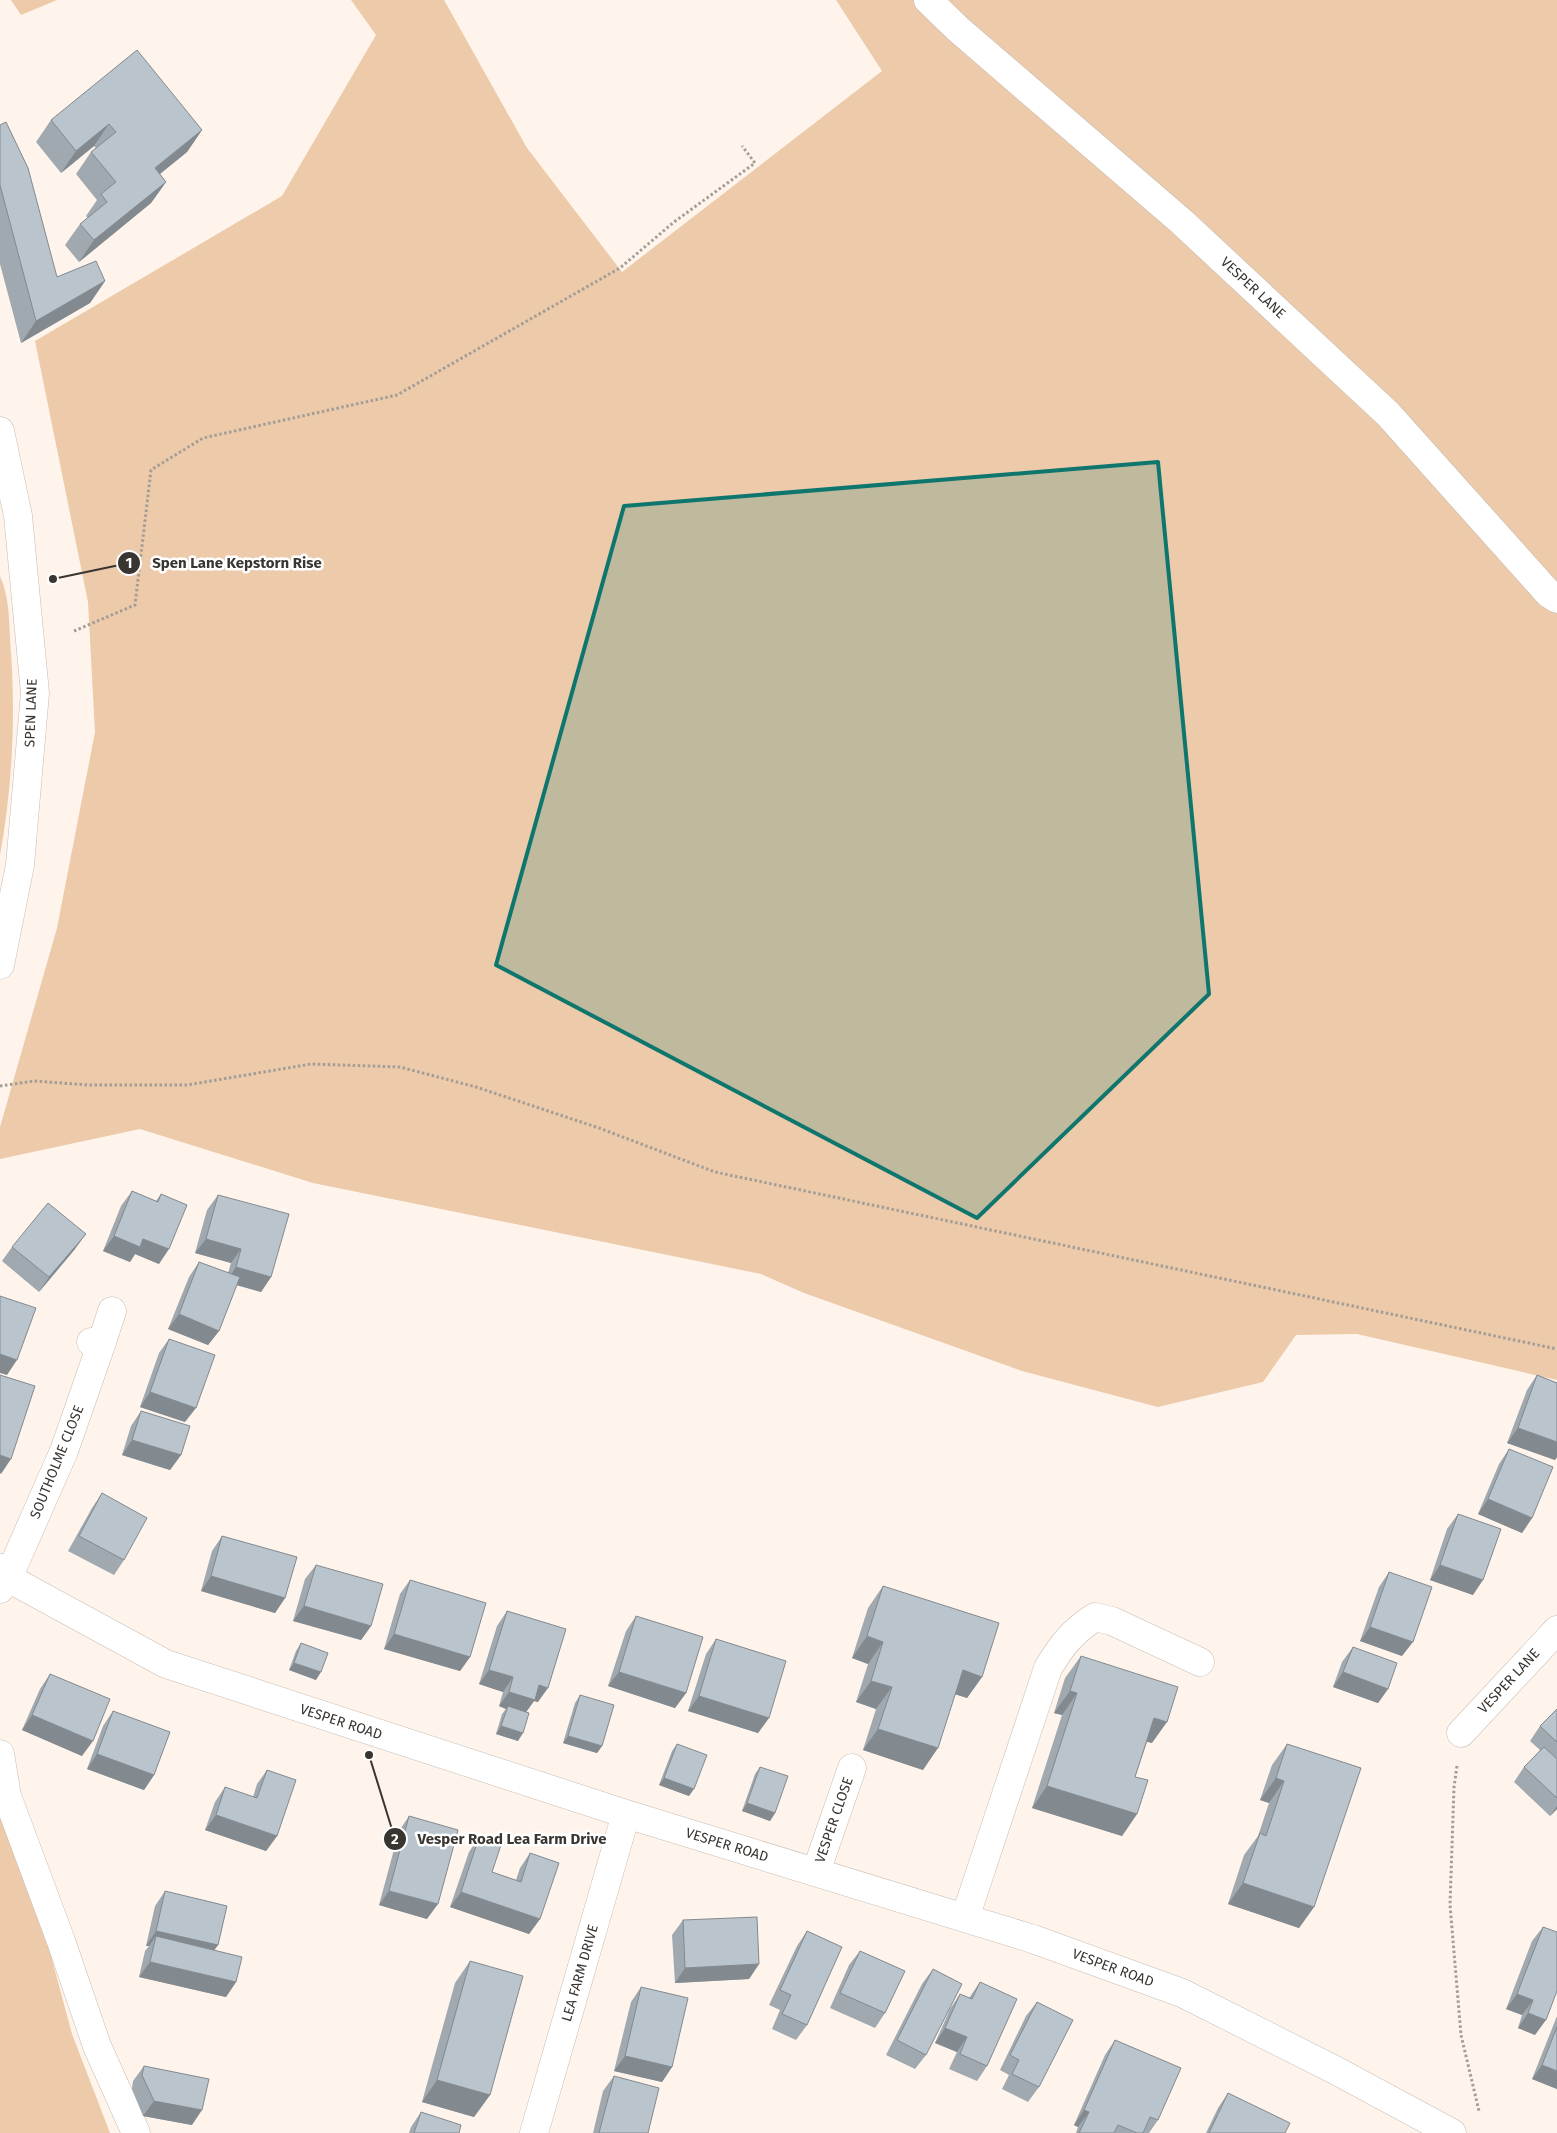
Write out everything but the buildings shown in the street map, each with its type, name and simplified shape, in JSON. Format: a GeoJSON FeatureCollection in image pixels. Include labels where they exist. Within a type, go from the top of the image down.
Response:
{"type":"FeatureCollection","features":[{"type":"Feature","properties":{"kind":"street","name":"VESPER LANE"},"geometry":{"type":"LineString","coordinates":[[928,0],[958,29],[1182,222],[1388,414],[1549,594],[1557,600]]}},
{"type":"Feature","properties":{"kind":"street","name":"SPEN LANE"},"geometry":{"type":"LineString","coordinates":[[0,432],[9,517],[35,693],[20,865],[0,965]]}},
{"type":"Feature","properties":{"kind":"street","name":"SOUTHOLME CLOSE"},"geometry":{"type":"LineString","coordinates":[[3,1578],[64,1451],[96,1344],[112,1311]]}},
{"type":"Feature","properties":{"kind":"street","name":"VESPER ROAD"},"geometry":{"type":"LineString","coordinates":[[3,1578],[166,1664],[626,1814],[1033,1939],[1182,1994],[1335,2070],[1452,2133]]}},
{"type":"Feature","properties":{"kind":"street"},"geometry":{"type":"LineString","coordinates":[[965,1918],[1048,1668],[1062,1644],[1081,1626],[1095,1617],[1112,1621],[1200,1662]]}},
{"type":"Feature","properties":{"kind":"street","name":"VESPER LANE"},"geometry":{"type":"LineString","coordinates":[[1461,1733],[1557,1630]]}},
{"type":"Feature","properties":{"kind":"street"},"geometry":{"type":"LineString","coordinates":[[0,1754],[7,1796],[61,1942],[96,2046],[136,2133]]}},
{"type":"Feature","properties":{"kind":"street","name":"VESPER CLOSE"},"geometry":{"type":"LineString","coordinates":[[816,1872],[852,1768]]}},
{"type":"Feature","properties":{"kind":"street","name":"LEA FARM DRIVE"},"geometry":{"type":"LineString","coordinates":[[534,2133],[626,1814]]}},
{"type":"Feature","properties":{"kind":"path"},"geometry":{"type":"LineString","coordinates":[[74,632],[135,605],[151,470],[203,438],[397,395],[620,268],[674,222],[755,163],[742,146]]}},
{"type":"Feature","properties":{"kind":"path"},"geometry":{"type":"LineString","coordinates":[[0,1086],[34,1081],[89,1085],[188,1084],[311,1064],[400,1067],[476,1087],[599,1128],[715,1172],[1557,1349]]}},
{"type":"Feature","properties":{"kind":"path"},"geometry":{"type":"LineString","coordinates":[[1454,1787],[1450,1905],[1461,2035],[1480,2115]]}},
{"type":"Feature","properties":{"kind":"highlighted area"},"geometry":{"type":"Polygon","coordinates":[[[1158,462],[1209,994],[977,1218],[496,965],[624,506],[1158,462]]]}},
{"type":"Feature","properties":{"kind":"shaded area"},"geometry":{"type":"Polygon","coordinates":[[[11,0],[57,0],[21,15],[11,0]]]}},
{"type":"Feature","properties":{"kind":"shaded area"},"geometry":{"type":"Polygon","coordinates":[[[351,0],[444,0],[527,148],[622,272],[882,71],[836,0],[1557,0],[1557,1380],[1357,1334],[1296,1335],[1263,1382],[1158,1407],[1022,1371],[804,1293],[761,1274],[313,1183],[140,1129],[0,1159],[0,1127],[57,928],[95,732],[88,602],[35,341],[282,196],[376,35],[351,0]]]}},
{"type":"Feature","properties":{"kind":"shaded area"},"geometry":{"type":"Polygon","coordinates":[[[0,576],[7,599],[9,614],[13,720],[8,801],[0,855],[0,576]]]}},
{"type":"Feature","properties":{"kind":"shaded area"},"geometry":{"type":"Polygon","coordinates":[[[0,1748],[12,1811],[72,2034],[110,2133],[0,2133],[0,1748]]]}},
{"type":"Feature","properties":{"kind":"place","name":"Spen Lane Kepstorn Rise"},"geometry":{"type":"Point","coordinates":[53,579]}},
{"type":"Feature","properties":{"kind":"place","name":"Vesper Road Lea Farm Drive"},"geometry":{"type":"Point","coordinates":[369,1755]}}]}
